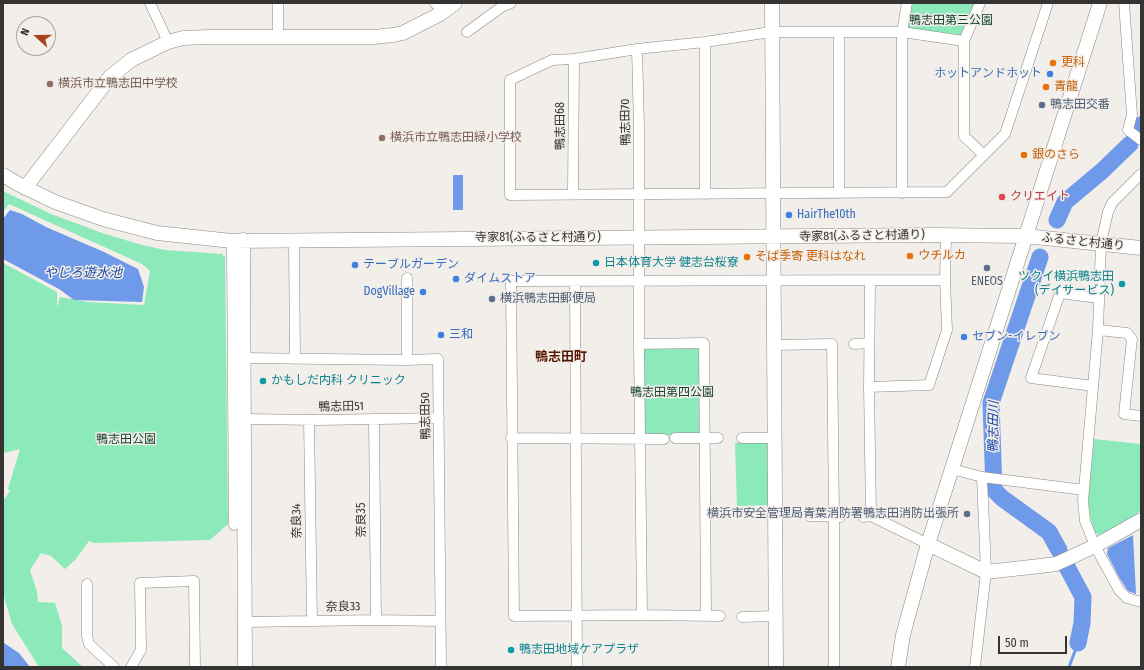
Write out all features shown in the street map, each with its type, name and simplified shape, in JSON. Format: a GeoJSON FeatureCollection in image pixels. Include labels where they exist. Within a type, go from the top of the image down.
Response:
{"type":"FeatureCollection","features":[{"type":"Feature","properties":{"kind":"street"},"geometry":{"type":"LineString","coordinates":[[150,3],[168,42]]}},
{"type":"Feature","properties":{"kind":"street"},"geometry":{"type":"LineString","coordinates":[[278,3],[278,37]]}},
{"type":"Feature","properties":{"kind":"street"},"geometry":{"type":"LineString","coordinates":[[3,175],[25,188],[110,77],[131,60],[168,42],[183,38],[202,37],[374,37],[393,35],[403,33],[439,8],[455,3]]}},
{"type":"Feature","properties":{"kind":"street"},"geometry":{"type":"LineString","coordinates":[[467,32],[503,6],[510,3]]}},
{"type":"Feature","properties":{"kind":"street"},"geometry":{"type":"LineString","coordinates":[[772,3],[776,667]]}},
{"type":"Feature","properties":{"kind":"street"},"geometry":{"type":"LineString","coordinates":[[902,193],[902,32],[907,3]]}},
{"type":"Feature","properties":{"kind":"street"},"geometry":{"type":"LineString","coordinates":[[980,3],[964,42],[964,136],[984,155]]}},
{"type":"Feature","properties":{"kind":"street"},"geometry":{"type":"LineString","coordinates":[[964,42],[902,32],[771,32],[705,42],[637,49],[574,59],[552,60],[510,80],[510,195],[947,192],[1005,134],[1048,3]]}},
{"type":"Feature","properties":{"kind":"street"},"geometry":{"type":"LineString","coordinates":[[898,667],[905,627],[928,544],[1100,3]]}},
{"type":"Feature","properties":{"kind":"street"},"geometry":{"type":"LineString","coordinates":[[1124,3],[1132,115],[1128,130],[1141,140]]}},
{"type":"Feature","properties":{"kind":"street"},"geometry":{"type":"LineString","coordinates":[[839,32],[839,193]]}},
{"type":"Feature","properties":{"kind":"street"},"geometry":{"type":"LineString","coordinates":[[705,42],[705,194]]}},
{"type":"Feature","properties":{"kind":"street","name":"鴨志田70"},"geometry":{"type":"LineString","coordinates":[[637,49],[639,126],[638,195],[642,615]]}},
{"type":"Feature","properties":{"kind":"street","name":"鴨志田68"},"geometry":{"type":"LineString","coordinates":[[574,59],[574,194]]}},
{"type":"Feature","properties":{"kind":"street"},"geometry":{"type":"LineString","coordinates":[[1140,177],[1112,203],[1108,212],[1101,243],[1098,330],[1083,501],[1085,521],[1095,546],[1119,590],[1128,598],[1141,602]]}},
{"type":"Feature","properties":{"kind":"street","name":"寺家81(ふるさと村通り)"},"geometry":{"type":"LineString","coordinates":[[25,188],[55,202],[103,219],[145,230],[179,236],[232,241],[237,244],[294,240],[774,236],[1025,236]]}},
{"type":"Feature","properties":{"kind":"street"},"geometry":{"type":"LineString","coordinates":[[869,387],[930,385],[947,330],[945,280],[946,236]]}},
{"type":"Feature","properties":{"kind":"street","name":"ふるさと村通り"},"geometry":{"type":"LineString","coordinates":[[1025,236],[1141,248]]}},
{"type":"Feature","properties":{"kind":"street"},"geometry":{"type":"LineString","coordinates":[[294,240],[295,359]]}},
{"type":"Feature","properties":{"kind":"street"},"geometry":{"type":"LineString","coordinates":[[237,244],[243,358],[245,667]]}},
{"type":"Feature","properties":{"kind":"street"},"geometry":{"type":"LineString","coordinates":[[234,525],[237,244]]}},
{"type":"Feature","properties":{"kind":"street"},"geometry":{"type":"LineString","coordinates":[[407,278],[407,360]]}},
{"type":"Feature","properties":{"kind":"street"},"geometry":{"type":"LineString","coordinates":[[720,616],[514,616],[511,438],[511,281],[945,280]]}},
{"type":"Feature","properties":{"kind":"street"},"geometry":{"type":"LineString","coordinates":[[870,281],[867,516],[986,572],[1056,564],[1095,546],[1141,520]]}},
{"type":"Feature","properties":{"kind":"street"},"geometry":{"type":"LineString","coordinates":[[575,282],[577,667]]}},
{"type":"Feature","properties":{"kind":"street"},"geometry":{"type":"LineString","coordinates":[[1093,386],[1031,378],[1060,293],[1098,298]]}},
{"type":"Feature","properties":{"kind":"street"},"geometry":{"type":"LineString","coordinates":[[1098,330],[1127,333],[1132,339],[1124,414],[1141,416]]}},
{"type":"Feature","properties":{"kind":"street"},"geometry":{"type":"LineString","coordinates":[[639,344],[704,343],[706,616]]}},
{"type":"Feature","properties":{"kind":"street"},"geometry":{"type":"LineString","coordinates":[[774,345],[836,343],[837,517],[834,667]]}},
{"type":"Feature","properties":{"kind":"street"},"geometry":{"type":"LineString","coordinates":[[854,344],[869,343]]}},
{"type":"Feature","properties":{"kind":"street","name":"鴨志田50"},"geometry":{"type":"LineString","coordinates":[[243,358],[438,359],[441,667]]}},
{"type":"Feature","properties":{"kind":"street","name":"鴨志田51"},"geometry":{"type":"LineString","coordinates":[[244,419],[309,420],[439,418]]}},
{"type":"Feature","properties":{"kind":"street","name":"奈良35"},"geometry":{"type":"LineString","coordinates":[[374,419],[376,620]]}},
{"type":"Feature","properties":{"kind":"street","name":"奈良34"},"geometry":{"type":"LineString","coordinates":[[309,420],[312,621]]}},
{"type":"Feature","properties":{"kind":"street"},"geometry":{"type":"LineString","coordinates":[[511,438],[664,439]]}},
{"type":"Feature","properties":{"kind":"street"},"geometry":{"type":"LineString","coordinates":[[675,438],[718,438]]}},
{"type":"Feature","properties":{"kind":"street"},"geometry":{"type":"LineString","coordinates":[[742,438],[774,438]]}},
{"type":"Feature","properties":{"kind":"street"},"geometry":{"type":"LineString","coordinates":[[952,469],[991,478],[1084,490]]}},
{"type":"Feature","properties":{"kind":"street"},"geometry":{"type":"LineString","coordinates":[[975,667],[986,572],[991,478]]}},
{"type":"Feature","properties":{"kind":"street"},"geometry":{"type":"LineString","coordinates":[[810,516],[837,517]]}},
{"type":"Feature","properties":{"kind":"street"},"geometry":{"type":"LineString","coordinates":[[131,667],[141,650],[140,583],[194,581],[195,667]]}},
{"type":"Feature","properties":{"kind":"street"},"geometry":{"type":"LineString","coordinates":[[87,584],[87,636],[89,644],[114,667]]}},
{"type":"Feature","properties":{"kind":"street"},"geometry":{"type":"LineString","coordinates":[[742,617],[776,616]]}},
{"type":"Feature","properties":{"kind":"street","name":"奈良33"},"geometry":{"type":"LineString","coordinates":[[245,622],[376,620],[440,621]]}},
{"type":"Feature","properties":{"kind":"green space","name":"鴨志田第三公園"},"geometry":{"type":"Polygon","coordinates":[[[911,3],[980,3],[964,41],[906,33],[911,3]]]}},
{"type":"Feature","properties":{"kind":"green space","name":"鴨志田公園"},"geometry":{"type":"Polygon","coordinates":[[[3,191],[51,214],[105,234],[142,245],[165,250],[223,254],[223,256],[225,256],[228,524],[210,540],[94,543],[89,541],[76,559],[65,569],[51,556],[41,553],[30,570],[37,592],[38,602],[55,603],[62,626],[62,648],[83,667],[39,667],[12,624],[3,593],[3,501],[10,491],[8,489],[20,449],[3,452],[3,263],[57,292],[57,308],[60,297],[87,302],[144,305],[150,271],[142,264],[9,204],[3,212],[3,191]]]}},
{"type":"Feature","properties":{"kind":"green space","name":"鴨志田第四公園"},"geometry":{"type":"Polygon","coordinates":[[[696,346],[700,351],[701,432],[697,435],[647,435],[644,432],[642,355],[646,348],[696,346]]]}},
{"type":"Feature","properties":{"kind":"green space"},"geometry":{"type":"Polygon","coordinates":[[[1094,439],[1141,444],[1141,510],[1128,521],[1101,535],[1095,533],[1088,502],[1094,439]]]}},
{"type":"Feature","properties":{"kind":"green space"},"geometry":{"type":"Polygon","coordinates":[[[767,442],[769,505],[737,506],[735,443],[767,442]]]}},
{"type":"Feature","properties":{"kind":"water"},"geometry":{"type":"Polygon","coordinates":[[[453,175],[463,175],[463,210],[453,210],[453,175]]]}},
{"type":"Feature","properties":{"kind":"water","name":"やじろ遊水池"},"geometry":{"type":"Polygon","coordinates":[[[10,210],[22,214],[46,227],[104,252],[138,269],[144,287],[142,302],[74,300],[59,289],[3,259],[3,219],[10,210]]]}},
{"type":"Feature","properties":{"kind":"water"},"geometry":{"type":"Polygon","coordinates":[[[1133,535],[1136,594],[1128,591],[1107,554],[1108,548],[1133,535]]]}},
{"type":"Feature","properties":{"kind":"water"},"geometry":{"type":"Polygon","coordinates":[[[3,641],[19,653],[30,667],[3,667],[3,641]]]}},
{"type":"Feature","properties":{"kind":"waterway","name":"鴨志田川"},"geometry":{"type":"LineString","coordinates":[[1138,129],[1141,125]]}},
{"type":"Feature","properties":{"kind":"waterway","name":"鴨志田川"},"geometry":{"type":"LineString","coordinates":[[1057,220],[1065,202],[1102,171],[1130,144]]}},
{"type":"Feature","properties":{"kind":"waterway","name":"鴨志田川"},"geometry":{"type":"LineString","coordinates":[[1040,257],[991,403],[994,490],[1002,498],[1049,532],[1059,550]]}},
{"type":"Feature","properties":{"kind":"waterway","name":"鴨志田川"},"geometry":{"type":"LineString","coordinates":[[1067,567],[1083,597],[1082,623],[1078,643]]}},
{"type":"Feature","properties":{"kind":"waterway"},"geometry":{"type":"LineString","coordinates":[[1069,667],[1078,643]]}},
{"type":"Feature","properties":{"kind":"place","name":"更科"},"geometry":{"type":"Point","coordinates":[1053,63]}},
{"type":"Feature","properties":{"kind":"place","name":"ホットアンドホット"},"geometry":{"type":"Point","coordinates":[1050,74]}},
{"type":"Feature","properties":{"kind":"place","name":"横浜市立鴨志田中学校"},"geometry":{"type":"Point","coordinates":[50,84]}},
{"type":"Feature","properties":{"kind":"place","name":"青龍"},"geometry":{"type":"Point","coordinates":[1046,87]}},
{"type":"Feature","properties":{"kind":"place","name":"鴨志田交番"},"geometry":{"type":"Point","coordinates":[1042,105]}},
{"type":"Feature","properties":{"kind":"place","name":"横浜市立鴨志田緑小学校"},"geometry":{"type":"Point","coordinates":[382,138]}},
{"type":"Feature","properties":{"kind":"place","name":"銀のさら"},"geometry":{"type":"Point","coordinates":[1024,155]}},
{"type":"Feature","properties":{"kind":"place","name":"クリエイト"},"geometry":{"type":"Point","coordinates":[1002,197]}},
{"type":"Feature","properties":{"kind":"place","name":"HairThe10th"},"geometry":{"type":"Point","coordinates":[789,215]}},
{"type":"Feature","properties":{"kind":"place","name":"ウチルカ"},"geometry":{"type":"Point","coordinates":[910,256]}},
{"type":"Feature","properties":{"kind":"place","name":"そば季寄 更科はなれ"},"geometry":{"type":"Point","coordinates":[747,257]}},
{"type":"Feature","properties":{"kind":"place","name":"日本体育大学 健志台桜寮"},"geometry":{"type":"Point","coordinates":[596,263]}},
{"type":"Feature","properties":{"kind":"place","name":"テーブルガーデン"},"geometry":{"type":"Point","coordinates":[355,265]}},
{"type":"Feature","properties":{"kind":"place","name":"ENEOS"},"geometry":{"type":"Point","coordinates":[987,268]}},
{"type":"Feature","properties":{"kind":"place","name":"ダイムストア"},"geometry":{"type":"Point","coordinates":[456,279]}},
{"type":"Feature","properties":{"kind":"place","name":"ツクイ横浜鴨志田 (デイサービス)"},"geometry":{"type":"Point","coordinates":[1122,284]}},
{"type":"Feature","properties":{"kind":"place","name":"DogVillage"},"geometry":{"type":"Point","coordinates":[423,292]}},
{"type":"Feature","properties":{"kind":"place","name":"横浜鴨志田郵便局"},"geometry":{"type":"Point","coordinates":[492,299]}},
{"type":"Feature","properties":{"kind":"place","name":"三和"},"geometry":{"type":"Point","coordinates":[441,335]}},
{"type":"Feature","properties":{"kind":"place","name":"セブン-イレブン"},"geometry":{"type":"Point","coordinates":[964,337]}},
{"type":"Feature","properties":{"kind":"place","name":"かもしだ内科 クリニック"},"geometry":{"type":"Point","coordinates":[263,381]}},
{"type":"Feature","properties":{"kind":"place","name":"横浜市安全管理局青葉消防署鴨志田消防出張所"},"geometry":{"type":"Point","coordinates":[967,514]}},
{"type":"Feature","properties":{"kind":"place","name":"鴨志田地域ケアプラザ"},"geometry":{"type":"Point","coordinates":[511,650]}},
{"type":"Feature","properties":{"kind":"district","name":"鴨志田町"},"geometry":{"type":"Point","coordinates":[561,357]}}]}
